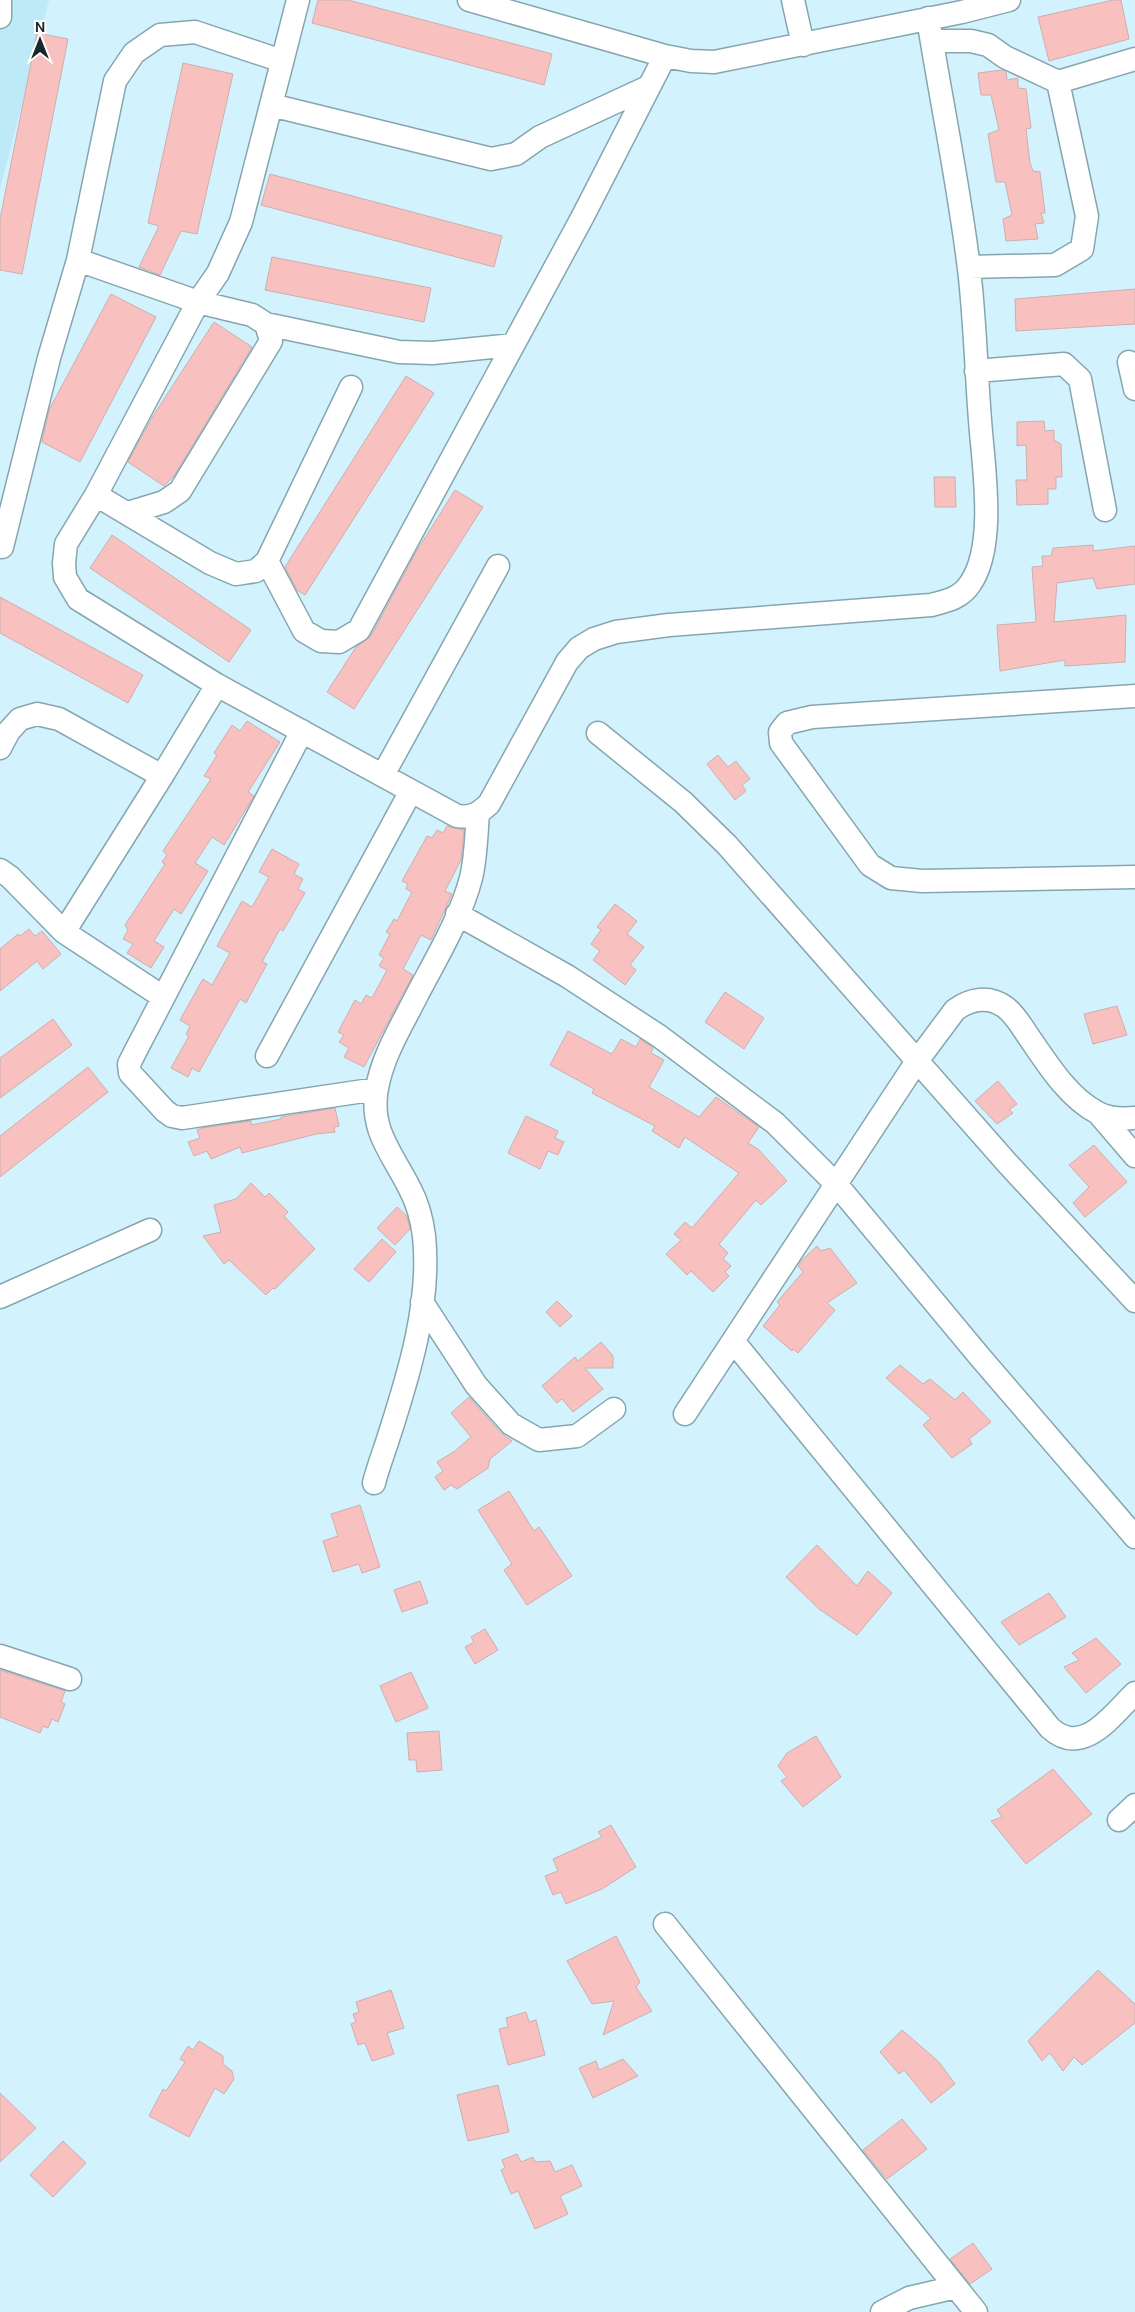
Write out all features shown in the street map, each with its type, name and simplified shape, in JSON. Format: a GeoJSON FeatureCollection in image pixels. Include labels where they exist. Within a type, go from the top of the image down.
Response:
{"type":"FeatureCollection","features":[{"type":"Feature","properties":{"kind":"street"},"geometry":{"type":"LineString","coordinates":[[0,0],[0,17]]}},
{"type":"Feature","properties":{"kind":"street"},"geometry":{"type":"LineString","coordinates":[[298,0],[241,222],[218,273],[198,302],[96,495],[66,544],[65,570],[71,590],[78,599],[216,685],[457,816],[469,817],[478,814],[489,804],[567,662],[579,648],[594,639],[616,632],[669,625],[931,605],[950,601],[961,594],[970,584],[977,570],[985,535],[986,512],[969,267],[928,18]]}},
{"type":"Feature","properties":{"kind":"street"},"geometry":{"type":"LineString","coordinates":[[469,0],[665,56],[691,61],[714,62],[962,12],[1009,0]]}},
{"type":"Feature","properties":{"kind":"street"},"geometry":{"type":"LineString","coordinates":[[793,0],[803,44]]}},
{"type":"Feature","properties":{"kind":"street"},"geometry":{"type":"LineString","coordinates":[[2,546],[49,358],[78,260],[115,82],[134,53],[160,35],[195,32],[282,61]]}},
{"type":"Feature","properties":{"kind":"street"},"geometry":{"type":"LineString","coordinates":[[932,41],[971,41],[988,46],[1005,57],[1058,82],[1135,59]]}},
{"type":"Feature","properties":{"kind":"street"},"geometry":{"type":"LineString","coordinates":[[268,561],[304,631],[321,641],[339,642],[359,630],[583,216],[665,56]]}},
{"type":"Feature","properties":{"kind":"street"},"geometry":{"type":"LineString","coordinates":[[969,267],[1055,265],[1082,250],[1087,216],[1058,82]]}},
{"type":"Feature","properties":{"kind":"street"},"geometry":{"type":"LineString","coordinates":[[271,105],[491,159],[516,154],[540,137],[648,87]]}},
{"type":"Feature","properties":{"kind":"street"},"geometry":{"type":"LineString","coordinates":[[78,260],[198,302],[252,315],[266,324],[399,352],[433,353],[512,346]]}},
{"type":"Feature","properties":{"kind":"street"},"geometry":{"type":"LineString","coordinates":[[128,514],[164,502],[180,491],[271,341],[266,324]]}},
{"type":"Feature","properties":{"kind":"street"},"geometry":{"type":"LineString","coordinates":[[1129,362],[1135,389]]}},
{"type":"Feature","properties":{"kind":"street"},"geometry":{"type":"LineString","coordinates":[[976,371],[1064,364],[1080,378],[1105,510]]}},
{"type":"Feature","properties":{"kind":"street"},"geometry":{"type":"LineString","coordinates":[[96,495],[210,563],[236,574],[256,571],[268,561],[352,387]]}},
{"type":"Feature","properties":{"kind":"street"},"geometry":{"type":"LineString","coordinates":[[383,775],[498,566]]}},
{"type":"Feature","properties":{"kind":"street"},"geometry":{"type":"LineString","coordinates":[[64,932],[162,776],[216,685]]}},
{"type":"Feature","properties":{"kind":"street"},"geometry":{"type":"LineString","coordinates":[[1135,696],[812,717],[787,722],[780,732],[782,743],[870,865],[891,878],[922,881],[1135,877]]}},
{"type":"Feature","properties":{"kind":"street"},"geometry":{"type":"LineString","coordinates":[[0,748],[9,731],[20,719],[37,714],[60,719],[162,776]]}},
{"type":"Feature","properties":{"kind":"street"},"geometry":{"type":"LineString","coordinates":[[302,731],[129,1064],[130,1073],[164,1112],[182,1118],[377,1089]]}},
{"type":"Feature","properties":{"kind":"street"},"geometry":{"type":"LineString","coordinates":[[598,733],[683,802],[727,845],[1008,1164],[1135,1301]]}},
{"type":"Feature","properties":{"kind":"street"},"geometry":{"type":"LineString","coordinates":[[267,1056],[411,791]]}},
{"type":"Feature","properties":{"kind":"street"},"geometry":{"type":"LineString","coordinates":[[374,1483],[404,1387],[422,1302],[425,1264],[422,1223],[410,1188],[385,1146],[377,1122],[377,1089],[381,1070],[457,914],[470,879],[478,814]]}},
{"type":"Feature","properties":{"kind":"street"},"geometry":{"type":"LineString","coordinates":[[0,870],[10,877],[64,932],[164,997]]}},
{"type":"Feature","properties":{"kind":"street"},"geometry":{"type":"LineString","coordinates":[[457,914],[567,976],[659,1036],[775,1123],[837,1185],[973,1349],[1135,1537]]}},
{"type":"Feature","properties":{"kind":"street"},"geometry":{"type":"LineString","coordinates":[[685,1414],[918,1061],[955,1010],[973,1000],[994,1001],[1005,1007],[1017,1020],[1042,1056],[1076,1096],[1100,1114],[1135,1156]]}},
{"type":"Feature","properties":{"kind":"street"},"geometry":{"type":"LineString","coordinates":[[1100,1114],[1112,1118],[1135,1118]]}},
{"type":"Feature","properties":{"kind":"street"},"geometry":{"type":"LineString","coordinates":[[0,1297],[150,1230]]}},
{"type":"Feature","properties":{"kind":"street"},"geometry":{"type":"LineString","coordinates":[[422,1302],[476,1385],[511,1424],[539,1440],[577,1436],[614,1409]]}},
{"type":"Feature","properties":{"kind":"street"},"geometry":{"type":"LineString","coordinates":[[733,1341],[1050,1728],[1059,1736],[1068,1739],[1080,1739],[1090,1735],[1135,1693]]}},
{"type":"Feature","properties":{"kind":"street"},"geometry":{"type":"LineString","coordinates":[[0,1656],[70,1679]]}},
{"type":"Feature","properties":{"kind":"street"},"geometry":{"type":"LineString","coordinates":[[665,1924],[976,2312]]}},
{"type":"Feature","properties":{"kind":"street"},"geometry":{"type":"LineString","coordinates":[[882,2312],[909,2298],[956,2287]]}},
{"type":"Feature","properties":{"kind":"shaded area"},"geometry":{"type":"Polygon","coordinates":[[[0,0],[49,0],[0,189],[0,0]]]}},
{"type":"Feature","properties":{"kind":"building"},"geometry":{"type":"Polygon","coordinates":[[[318,0],[348,0],[552,54],[544,85],[312,23],[318,0]]]}},
{"type":"Feature","properties":{"kind":"building"},"geometry":{"type":"Polygon","coordinates":[[[1113,0],[1121,0],[1129,39],[1049,61],[1038,17],[1113,0]]]}},
{"type":"Feature","properties":{"kind":"building"},"geometry":{"type":"Polygon","coordinates":[[[37,33],[68,39],[22,274],[0,270],[0,219],[37,33]]]}},
{"type":"Feature","properties":{"kind":"building"},"geometry":{"type":"Polygon","coordinates":[[[183,63],[233,74],[197,234],[181,231],[160,275],[139,267],[159,226],[148,223],[183,63]]]}},
{"type":"Feature","properties":{"kind":"building"},"geometry":{"type":"Polygon","coordinates":[[[1002,70],[1006,72],[1007,80],[1018,78],[1018,88],[1026,89],[1031,128],[1026,129],[1030,163],[1033,171],[1040,172],[1045,213],[1041,213],[1044,223],[1035,224],[1038,239],[1006,241],[1003,219],[1012,215],[1005,182],[996,182],[988,134],[999,130],[991,95],[981,95],[978,73],[1002,70]]]}},
{"type":"Feature","properties":{"kind":"building"},"geometry":{"type":"Polygon","coordinates":[[[270,174],[502,236],[494,267],[261,205],[270,174]]]}},
{"type":"Feature","properties":{"kind":"building"},"geometry":{"type":"Polygon","coordinates":[[[272,257],[431,288],[424,322],[265,290],[272,257]]]}},
{"type":"Feature","properties":{"kind":"building"},"geometry":{"type":"Polygon","coordinates":[[[1135,289],[1135,324],[1016,331],[1015,299],[1135,289]]]}},
{"type":"Feature","properties":{"kind":"building"},"geometry":{"type":"Polygon","coordinates":[[[111,294],[156,317],[80,462],[42,442],[49,410],[111,294]]]}},
{"type":"Feature","properties":{"kind":"building"},"geometry":{"type":"Polygon","coordinates":[[[214,322],[252,347],[174,476],[164,486],[128,462],[153,416],[214,322]]]}},
{"type":"Feature","properties":{"kind":"building"},"geometry":{"type":"Polygon","coordinates":[[[406,376],[434,393],[305,595],[297,590],[285,567],[406,376]]]}},
{"type":"Feature","properties":{"kind":"building"},"geometry":{"type":"Polygon","coordinates":[[[1044,421],[1045,431],[1054,430],[1054,440],[1061,444],[1062,477],[1056,477],[1056,489],[1048,489],[1048,504],[1017,505],[1016,480],[1027,480],[1026,445],[1017,446],[1017,422],[1044,421]]]}},
{"type":"Feature","properties":{"kind":"building"},"geometry":{"type":"Polygon","coordinates":[[[934,477],[955,477],[956,507],[935,507],[934,477]]]}},
{"type":"Feature","properties":{"kind":"building"},"geometry":{"type":"Polygon","coordinates":[[[455,490],[483,507],[354,709],[327,692],[356,647],[371,636],[416,552],[455,490]]]}},
{"type":"Feature","properties":{"kind":"building"},"geometry":{"type":"Polygon","coordinates":[[[112,535],[251,630],[229,662],[90,568],[112,535]]]}},
{"type":"Feature","properties":{"kind":"building"},"geometry":{"type":"Polygon","coordinates":[[[1093,545],[1093,551],[1135,546],[1135,584],[1097,589],[1093,578],[1057,583],[1054,622],[1126,615],[1125,662],[1065,666],[1065,660],[1000,671],[997,625],[1036,622],[1032,567],[1043,566],[1042,556],[1051,556],[1053,548],[1093,545]]]}},
{"type":"Feature","properties":{"kind":"building"},"geometry":{"type":"Polygon","coordinates":[[[0,597],[143,675],[128,703],[0,633],[0,597]]]}},
{"type":"Feature","properties":{"kind":"building"},"geometry":{"type":"Polygon","coordinates":[[[247,721],[280,742],[248,792],[254,796],[224,845],[212,837],[195,863],[208,871],[181,914],[174,909],[154,941],[164,947],[151,968],[127,953],[133,944],[123,939],[128,930],[125,925],[165,864],[162,862],[167,855],[163,851],[211,779],[204,776],[217,755],[214,753],[232,725],[240,731],[247,721]]]}},
{"type":"Feature","properties":{"kind":"building"},"geometry":{"type":"Polygon","coordinates":[[[718,755],[728,767],[736,761],[750,779],[742,785],[746,791],[735,800],[707,764],[718,755]]]}},
{"type":"Feature","properties":{"kind":"building"},"geometry":{"type":"Polygon","coordinates":[[[447,826],[464,830],[461,860],[445,891],[452,894],[431,940],[421,935],[403,969],[413,975],[364,1067],[344,1057],[349,1048],[339,1042],[344,1035],[338,1032],[355,1000],[361,1004],[366,995],[372,998],[387,970],[379,966],[384,958],[379,955],[390,934],[386,932],[394,919],[397,921],[412,892],[406,889],[408,884],[402,881],[427,836],[432,838],[437,830],[443,833],[447,826]]]}},
{"type":"Feature","properties":{"kind":"building"},"geometry":{"type":"Polygon","coordinates":[[[272,849],[299,864],[294,874],[303,879],[298,889],[305,893],[283,931],[280,929],[262,962],[267,964],[246,1003],[240,999],[199,1072],[192,1068],[188,1077],[171,1068],[189,1036],[186,1034],[190,1026],[180,1020],[203,979],[212,985],[230,953],[217,946],[242,901],[252,907],[269,877],[259,872],[272,849]]]}},
{"type":"Feature","properties":{"kind":"building"},"geometry":{"type":"Polygon","coordinates":[[[615,904],[637,921],[627,934],[644,947],[630,965],[636,970],[625,985],[593,960],[600,951],[591,944],[601,930],[597,927],[615,904]]]}},
{"type":"Feature","properties":{"kind":"building"},"geometry":{"type":"Polygon","coordinates":[[[29,929],[35,936],[42,931],[61,954],[43,969],[37,961],[0,991],[0,949],[18,934],[20,936],[29,929]]]}},
{"type":"Feature","properties":{"kind":"building"},"geometry":{"type":"Polygon","coordinates":[[[725,992],[764,1018],[744,1049],[705,1022],[725,992]]]}},
{"type":"Feature","properties":{"kind":"building"},"geometry":{"type":"Polygon","coordinates":[[[1117,1006],[1127,1035],[1093,1044],[1084,1014],[1117,1006]]]}},
{"type":"Feature","properties":{"kind":"building"},"geometry":{"type":"Polygon","coordinates":[[[53,1019],[72,1045],[0,1098],[0,1058],[53,1019]]]}},
{"type":"Feature","properties":{"kind":"building"},"geometry":{"type":"Polygon","coordinates":[[[568,1031],[612,1054],[621,1039],[636,1047],[640,1039],[653,1048],[651,1053],[664,1060],[649,1087],[699,1117],[716,1097],[759,1127],[748,1143],[758,1149],[787,1181],[761,1205],[756,1200],[719,1244],[728,1253],[723,1259],[731,1266],[725,1272],[729,1276],[713,1292],[691,1271],[687,1275],[666,1254],[681,1240],[674,1234],[685,1222],[692,1228],[739,1173],[685,1137],[679,1148],[652,1131],[655,1126],[592,1093],[594,1089],[550,1065],[568,1031]]]}},
{"type":"Feature","properties":{"kind":"building"},"geometry":{"type":"Polygon","coordinates":[[[88,1067],[108,1092],[0,1177],[0,1136],[88,1067]]]}},
{"type":"Feature","properties":{"kind":"building"},"geometry":{"type":"Polygon","coordinates":[[[998,1081],[1017,1104],[1009,1110],[1013,1113],[997,1124],[975,1101],[998,1081]]]}},
{"type":"Feature","properties":{"kind":"building"},"geometry":{"type":"Polygon","coordinates":[[[335,1108],[339,1126],[334,1127],[335,1132],[316,1134],[242,1153],[240,1147],[211,1159],[207,1151],[194,1156],[188,1142],[200,1138],[197,1130],[202,1128],[251,1121],[251,1125],[281,1119],[281,1117],[335,1108]]]}},
{"type":"Feature","properties":{"kind":"building"},"geometry":{"type":"Polygon","coordinates":[[[526,1116],[558,1131],[555,1138],[564,1142],[558,1155],[548,1151],[540,1169],[508,1153],[526,1116]]]}},
{"type":"Feature","properties":{"kind":"building"},"geometry":{"type":"Polygon","coordinates":[[[1094,1145],[1127,1182],[1085,1217],[1073,1203],[1089,1187],[1069,1165],[1094,1145]]]}},
{"type":"Feature","properties":{"kind":"building"},"geometry":{"type":"Polygon","coordinates":[[[251,1183],[265,1197],[269,1193],[288,1212],[284,1216],[315,1249],[275,1289],[273,1288],[266,1295],[229,1260],[224,1264],[203,1236],[221,1232],[214,1205],[236,1199],[251,1183]]]}},
{"type":"Feature","properties":{"kind":"building"},"geometry":{"type":"Polygon","coordinates":[[[397,1207],[407,1216],[410,1229],[395,1245],[377,1228],[397,1207]]]}},
{"type":"Feature","properties":{"kind":"building"},"geometry":{"type":"Polygon","coordinates":[[[382,1239],[396,1252],[369,1282],[354,1269],[382,1239]]]}},
{"type":"Feature","properties":{"kind":"building"},"geometry":{"type":"Polygon","coordinates":[[[817,1246],[821,1251],[830,1248],[857,1283],[827,1303],[835,1310],[798,1353],[793,1349],[792,1351],[763,1326],[780,1305],[777,1302],[803,1272],[798,1266],[817,1246]]]}},
{"type":"Feature","properties":{"kind":"building"},"geometry":{"type":"Polygon","coordinates":[[[557,1301],[572,1316],[560,1327],[546,1312],[557,1301]]]}},
{"type":"Feature","properties":{"kind":"building"},"geometry":{"type":"Polygon","coordinates":[[[601,1342],[613,1356],[613,1368],[585,1368],[603,1389],[573,1412],[562,1399],[557,1403],[542,1386],[575,1357],[578,1361],[601,1342]]]}},
{"type":"Feature","properties":{"kind":"building"},"geometry":{"type":"Polygon","coordinates":[[[900,1365],[923,1384],[930,1379],[955,1400],[963,1392],[991,1422],[969,1439],[972,1444],[952,1458],[923,1425],[931,1418],[886,1378],[900,1365]]]}},
{"type":"Feature","properties":{"kind":"building"},"geometry":{"type":"Polygon","coordinates":[[[469,1397],[501,1433],[512,1441],[490,1459],[488,1468],[457,1489],[451,1485],[444,1490],[435,1477],[443,1471],[437,1462],[455,1451],[471,1437],[451,1413],[469,1397]]]}},
{"type":"Feature","properties":{"kind":"building"},"geometry":{"type":"Polygon","coordinates":[[[509,1491],[534,1531],[539,1527],[572,1576],[527,1605],[504,1570],[512,1564],[478,1510],[509,1491]]]}},
{"type":"Feature","properties":{"kind":"building"},"geometry":{"type":"Polygon","coordinates":[[[360,1505],[380,1567],[362,1573],[359,1564],[333,1572],[323,1541],[338,1536],[331,1514],[360,1505]]]}},
{"type":"Feature","properties":{"kind":"building"},"geometry":{"type":"Polygon","coordinates":[[[817,1545],[857,1586],[868,1571],[892,1593],[857,1635],[819,1609],[786,1577],[817,1545]]]}},
{"type":"Feature","properties":{"kind":"building"},"geometry":{"type":"Polygon","coordinates":[[[420,1581],[428,1603],[402,1612],[394,1590],[420,1581]]]}},
{"type":"Feature","properties":{"kind":"building"},"geometry":{"type":"Polygon","coordinates":[[[1049,1593],[1066,1617],[1019,1645],[1001,1622],[1049,1593]]]}},
{"type":"Feature","properties":{"kind":"building"},"geometry":{"type":"Polygon","coordinates":[[[485,1629],[498,1650],[475,1664],[465,1647],[474,1642],[471,1637],[485,1629]]]}},
{"type":"Feature","properties":{"kind":"building"},"geometry":{"type":"Polygon","coordinates":[[[1096,1638],[1121,1664],[1086,1693],[1064,1667],[1079,1660],[1072,1653],[1096,1638]]]}},
{"type":"Feature","properties":{"kind":"building"},"geometry":{"type":"Polygon","coordinates":[[[0,1670],[65,1691],[61,1702],[65,1704],[58,1722],[52,1719],[48,1728],[43,1726],[40,1733],[0,1717],[0,1670]]]}},
{"type":"Feature","properties":{"kind":"building"},"geometry":{"type":"Polygon","coordinates":[[[411,1672],[428,1708],[396,1722],[380,1686],[411,1672]]]}},
{"type":"Feature","properties":{"kind":"building"},"geometry":{"type":"Polygon","coordinates":[[[439,1731],[442,1770],[417,1772],[416,1760],[409,1760],[407,1733],[439,1731]]]}},
{"type":"Feature","properties":{"kind":"building"},"geometry":{"type":"Polygon","coordinates":[[[816,1736],[841,1777],[803,1807],[781,1781],[787,1777],[778,1766],[787,1753],[816,1736]]]}},
{"type":"Feature","properties":{"kind":"building"},"geometry":{"type":"Polygon","coordinates":[[[1053,1769],[1092,1814],[1026,1864],[991,1821],[1002,1817],[997,1810],[1053,1769]]]}},
{"type":"Feature","properties":{"kind":"building"},"geometry":{"type":"Polygon","coordinates":[[[611,1825],[636,1867],[602,1889],[566,1904],[561,1892],[553,1895],[545,1876],[558,1871],[553,1859],[602,1837],[598,1832],[611,1825]]]}},
{"type":"Feature","properties":{"kind":"building"},"geometry":{"type":"Polygon","coordinates":[[[616,1936],[640,1982],[636,1987],[652,2011],[603,2035],[614,2001],[592,2004],[567,1961],[616,1936]]]}},
{"type":"Feature","properties":{"kind":"building"},"geometry":{"type":"Polygon","coordinates":[[[1098,1970],[1135,2004],[1135,2023],[1082,2065],[1074,2057],[1063,2071],[1050,2053],[1042,2061],[1028,2041],[1098,1970]]]}},
{"type":"Feature","properties":{"kind":"building"},"geometry":{"type":"Polygon","coordinates":[[[391,1990],[404,2028],[387,2033],[394,2054],[372,2061],[365,2043],[358,2045],[351,2024],[356,2022],[353,2014],[359,2012],[356,2002],[391,1990]]]}},
{"type":"Feature","properties":{"kind":"building"},"geometry":{"type":"Polygon","coordinates":[[[526,2012],[529,2022],[536,2020],[545,2055],[508,2065],[499,2029],[508,2027],[506,2018],[526,2012]]]}},
{"type":"Feature","properties":{"kind":"building"},"geometry":{"type":"Polygon","coordinates":[[[902,2030],[939,2062],[955,2084],[931,2103],[904,2070],[899,2074],[880,2052],[902,2030]]]}},
{"type":"Feature","properties":{"kind":"building"},"geometry":{"type":"Polygon","coordinates":[[[199,2041],[223,2056],[223,2064],[232,2071],[234,2079],[224,2094],[215,2088],[189,2137],[149,2116],[163,2089],[166,2091],[185,2062],[180,2059],[188,2046],[193,2050],[199,2041]]]}},
{"type":"Feature","properties":{"kind":"building"},"geometry":{"type":"Polygon","coordinates":[[[623,2059],[638,2076],[593,2098],[579,2068],[596,2061],[599,2070],[623,2059]]]}},
{"type":"Feature","properties":{"kind":"building"},"geometry":{"type":"Polygon","coordinates":[[[498,2085],[509,2132],[468,2141],[457,2095],[498,2085]]]}},
{"type":"Feature","properties":{"kind":"building"},"geometry":{"type":"Polygon","coordinates":[[[0,2093],[36,2128],[0,2162],[0,2093]]]}},
{"type":"Feature","properties":{"kind":"building"},"geometry":{"type":"Polygon","coordinates":[[[902,2119],[927,2149],[887,2179],[863,2150],[902,2119]]]}},
{"type":"Feature","properties":{"kind":"building"},"geometry":{"type":"Polygon","coordinates":[[[63,2141],[86,2163],[53,2197],[30,2175],[63,2141]]]}},
{"type":"Feature","properties":{"kind":"building"},"geometry":{"type":"Polygon","coordinates":[[[517,2154],[521,2162],[533,2157],[535,2162],[550,2161],[555,2172],[572,2165],[582,2186],[560,2196],[568,2214],[535,2229],[518,2191],[511,2194],[501,2170],[505,2168],[502,2160],[517,2154]]]}},
{"type":"Feature","properties":{"kind":"building"},"geometry":{"type":"Polygon","coordinates":[[[973,2243],[992,2269],[970,2284],[950,2259],[973,2243]]]}}]}
